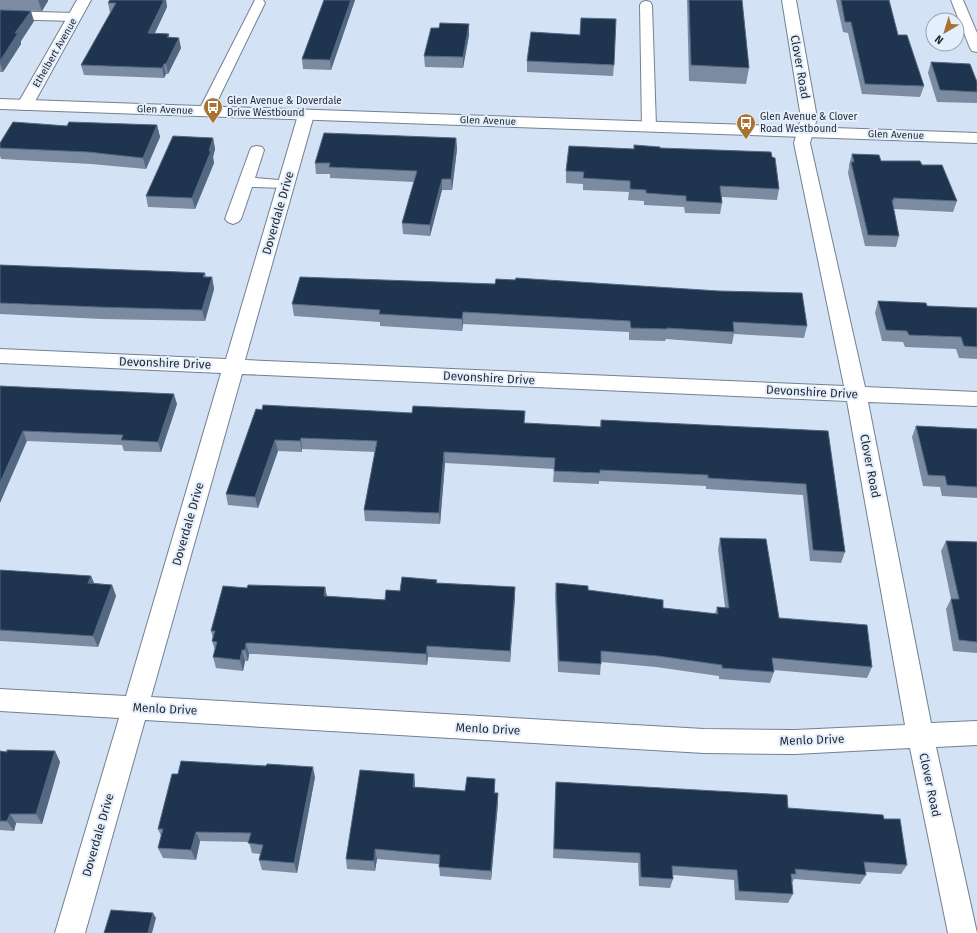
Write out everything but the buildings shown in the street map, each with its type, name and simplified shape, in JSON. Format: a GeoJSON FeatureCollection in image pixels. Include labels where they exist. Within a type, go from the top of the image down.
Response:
{"type":"FeatureCollection","features":[{"type":"Feature","properties":{"kind":"street","name":"Ethelbert Avenue"},"geometry":{"type":"LineString","coordinates":[[24,106],[84,0]]}},
{"type":"Feature","properties":{"kind":"street","name":"Clover Road"},"geometry":{"type":"LineString","coordinates":[[789,0],[809,118],[802,143],[856,394],[920,737],[963,933]]}},
{"type":"Feature","properties":{"kind":"street","name":"Glen Avenue"},"geometry":{"type":"LineString","coordinates":[[0,104],[977,138]]}},
{"type":"Feature","properties":{"kind":"street","name":"Doverdale Drive"},"geometry":{"type":"LineString","coordinates":[[70,933],[306,115]]}},
{"type":"Feature","properties":{"kind":"street","name":"Devonshire Drive"},"geometry":{"type":"LineString","coordinates":[[0,356],[977,400]]}},
{"type":"Feature","properties":{"kind":"street","name":"Menlo Drive"},"geometry":{"type":"LineString","coordinates":[[0,700],[704,741],[795,742],[977,733]]}},
{"type":"Feature","properties":{"kind":"lane"},"geometry":{"type":"LineString","coordinates":[[957,0],[977,48]]}},
{"type":"Feature","properties":{"kind":"lane"},"geometry":{"type":"LineString","coordinates":[[205,112],[259,4]]}},
{"type":"Feature","properties":{"kind":"lane"},"geometry":{"type":"LineString","coordinates":[[646,5],[649,127]]}},
{"type":"Feature","properties":{"kind":"lane"},"geometry":{"type":"LineString","coordinates":[[0,15],[75,17]]}},
{"type":"Feature","properties":{"kind":"lane"},"geometry":{"type":"LineString","coordinates":[[233,219],[257,150]]}},
{"type":"Feature","properties":{"kind":"lane"},"geometry":{"type":"LineString","coordinates":[[246,182],[286,184]]}},
{"type":"Feature","properties":{"kind":"place","name":"Glen Avenue & Doverdale Drive Westbound"},"geometry":{"type":"Point","coordinates":[213,124]}},
{"type":"Feature","properties":{"kind":"place","name":"Glen Avenue & Clover Road Westbound"},"geometry":{"type":"Point","coordinates":[746,140]}}]}
